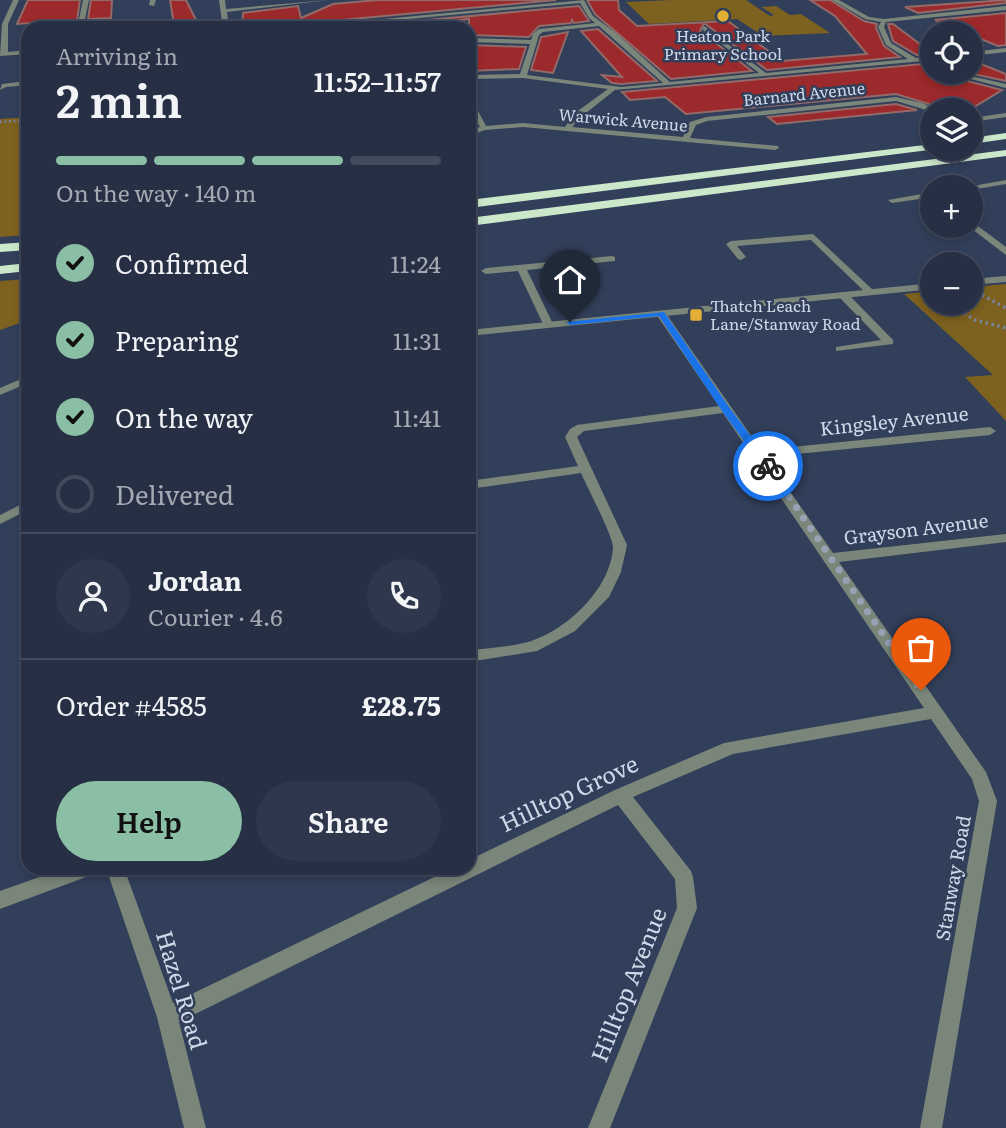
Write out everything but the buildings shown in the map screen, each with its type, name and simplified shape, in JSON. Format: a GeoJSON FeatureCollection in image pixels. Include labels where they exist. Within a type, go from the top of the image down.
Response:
{"type":"FeatureCollection","features":[{"type":"Feature","properties":{"kind":"highway"},"geometry":{"type":"LineString","coordinates":[[983,139],[1006,136]]}},
{"type":"Feature","properties":{"kind":"highway"},"geometry":{"type":"LineString","coordinates":[[476,203],[920,149]]}},
{"type":"Feature","properties":{"kind":"highway"},"geometry":{"type":"LineString","coordinates":[[476,221],[1006,153]]}},
{"type":"Feature","properties":{"kind":"highway"},"geometry":{"type":"LineString","coordinates":[[0,248],[21,246]]}},
{"type":"Feature","properties":{"kind":"highway"},"geometry":{"type":"LineString","coordinates":[[0,270],[21,268]]}},
{"type":"Feature","properties":{"kind":"street"},"geometry":{"type":"LineString","coordinates":[[16,0],[5,24],[3,54],[21,53]]}},
{"type":"Feature","properties":{"kind":"street"},"geometry":{"type":"LineString","coordinates":[[82,19],[86,0]]}},
{"type":"Feature","properties":{"kind":"street"},"geometry":{"type":"LineString","coordinates":[[222,0],[225,21]]}},
{"type":"Feature","properties":{"kind":"street"},"geometry":{"type":"LineString","coordinates":[[223,11],[326,0]]}},
{"type":"Feature","properties":{"kind":"street"},"geometry":{"type":"LineString","coordinates":[[373,21],[581,0],[598,24],[614,34],[668,85]]}},
{"type":"Feature","properties":{"kind":"street"},"geometry":{"type":"LineString","coordinates":[[835,0],[867,18],[884,21],[899,17],[1006,8]]}},
{"type":"Feature","properties":{"kind":"street"},"geometry":{"type":"LineString","coordinates":[[981,11],[993,16]]}},
{"type":"Feature","properties":{"kind":"street"},"geometry":{"type":"LineString","coordinates":[[316,16],[320,21]]}},
{"type":"Feature","properties":{"kind":"street"},"geometry":{"type":"LineString","coordinates":[[884,21],[881,27],[888,44],[920,62]]}},
{"type":"Feature","properties":{"kind":"street"},"geometry":{"type":"LineString","coordinates":[[523,75],[541,30],[547,27],[598,24]]}},
{"type":"Feature","properties":{"kind":"street"},"geometry":{"type":"LineString","coordinates":[[704,28],[765,75]]}},
{"type":"Feature","properties":{"kind":"street"},"geometry":{"type":"LineString","coordinates":[[476,40],[534,42]]}},
{"type":"Feature","properties":{"kind":"street"},"geometry":{"type":"LineString","coordinates":[[983,53],[1006,50]]}},
{"type":"Feature","properties":{"kind":"street"},"geometry":{"type":"LineString","coordinates":[[476,77],[523,75],[612,90],[920,59]]}},
{"type":"Feature","properties":{"kind":"street"},"geometry":{"type":"LineString","coordinates":[[983,81],[1006,86]]}},
{"type":"Feature","properties":{"kind":"street"},"geometry":{"type":"LineString","coordinates":[[0,88],[4,85],[21,84]]}},
{"type":"Feature","properties":{"kind":"street"},"geometry":{"type":"LineString","coordinates":[[567,129],[578,115],[612,90]]}},
{"type":"Feature","properties":{"kind":"street","name":"Barnard Avenue"},"geometry":{"type":"LineString","coordinates":[[686,139],[693,124],[706,119],[896,99],[920,104]]}},
{"type":"Feature","properties":{"kind":"street"},"geometry":{"type":"LineString","coordinates":[[476,114],[484,128]]}},
{"type":"Feature","properties":{"kind":"street"},"geometry":{"type":"LineString","coordinates":[[983,118],[1006,115]]}},
{"type":"Feature","properties":{"kind":"street","name":"Warwick Avenue"},"geometry":{"type":"LineString","coordinates":[[476,131],[484,128],[523,125],[775,148]]}},
{"type":"Feature","properties":{"kind":"street"},"geometry":{"type":"LineString","coordinates":[[983,186],[1006,182]]}},
{"type":"Feature","properties":{"kind":"street"},"geometry":{"type":"LineString","coordinates":[[892,200],[920,196]]}},
{"type":"Feature","properties":{"kind":"street"},"geometry":{"type":"LineString","coordinates":[[983,234],[1006,252]]}},
{"type":"Feature","properties":{"kind":"street"},"geometry":{"type":"LineString","coordinates":[[741,257],[731,244],[813,237],[870,292]]}},
{"type":"Feature","properties":{"kind":"street"},"geometry":{"type":"LineString","coordinates":[[486,271],[612,259]]}},
{"type":"Feature","properties":{"kind":"street"},"geometry":{"type":"LineString","coordinates":[[521,267],[548,324]]}},
{"type":"Feature","properties":{"kind":"street"},"geometry":{"type":"LineString","coordinates":[[983,281],[1006,279]]}},
{"type":"Feature","properties":{"kind":"street"},"geometry":{"type":"LineString","coordinates":[[476,332],[920,287]]}},
{"type":"Feature","properties":{"kind":"street"},"geometry":{"type":"LineString","coordinates":[[840,349],[889,342],[843,295]]}},
{"type":"Feature","properties":{"kind":"street","name":"Stanway Road"},"geometry":{"type":"LineString","coordinates":[[662,314],[981,777],[988,801],[931,1128]]}},
{"type":"Feature","properties":{"kind":"street"},"geometry":{"type":"LineString","coordinates":[[0,392],[21,382]]}},
{"type":"Feature","properties":{"kind":"street"},"geometry":{"type":"LineString","coordinates":[[476,655],[532,647],[570,628],[603,597],[614,572],[620,545],[571,437],[574,432],[581,428],[725,409]]}},
{"type":"Feature","properties":{"kind":"street","name":"Kingsley Avenue"},"geometry":{"type":"LineString","coordinates":[[760,454],[990,431]]}},
{"type":"Feature","properties":{"kind":"street"},"geometry":{"type":"LineString","coordinates":[[476,484],[585,469]]}},
{"type":"Feature","properties":{"kind":"street"},"geometry":{"type":"LineString","coordinates":[[0,520],[21,509]]}},
{"type":"Feature","properties":{"kind":"street","name":"Grayson Avenue"},"geometry":{"type":"LineString","coordinates":[[831,558],[1006,538]]}},
{"type":"Feature","properties":{"kind":"street","name":"Hilltop Grove"},"geometry":{"type":"LineString","coordinates":[[476,866],[621,795],[730,748],[936,712]]}},
{"type":"Feature","properties":{"kind":"street","name":"Hilltop Avenue"},"geometry":{"type":"LineString","coordinates":[[599,1128],[687,908],[684,877],[621,795]]}},
{"type":"Feature","properties":{"kind":"street"},"geometry":{"type":"LineString","coordinates":[[0,900],[68,875]]}},
{"type":"Feature","properties":{"kind":"street","name":"Hazel Road"},"geometry":{"type":"LineString","coordinates":[[117,875],[167,1017],[195,1128]]}},
{"type":"Feature","properties":{"kind":"street","name":"Hilltop Grove"},"geometry":{"type":"LineString","coordinates":[[167,1017],[457,875]]}},
{"type":"Feature","properties":{"kind":"path"},"geometry":{"type":"LineString","coordinates":[[0,122],[21,120]]}},
{"type":"Feature","properties":{"kind":"path"},"geometry":{"type":"LineString","coordinates":[[983,296],[1006,308]]}},
{"type":"Feature","properties":{"kind":"path"},"geometry":{"type":"LineString","coordinates":[[963,315],[985,325],[1006,328]]}},
{"type":"Feature","properties":{"kind":"shaded area","name":"Heaton Park Primary School"},"geometry":{"type":"Polygon","coordinates":[[[746,0],[770,16],[774,15],[761,7],[776,6],[790,15],[801,14],[830,33],[763,36],[737,19],[649,24],[626,2],[746,0]]]}},
{"type":"Feature","properties":{"kind":"shaded area"},"geometry":{"type":"Polygon","coordinates":[[[21,118],[21,236],[0,237],[0,119],[21,118]]]}},
{"type":"Feature","properties":{"kind":"shaded area"},"geometry":{"type":"Polygon","coordinates":[[[21,280],[21,322],[0,330],[0,281],[21,280]]]}},
{"type":"Feature","properties":{"kind":"shaded area"},"geometry":{"type":"Polygon","coordinates":[[[1006,284],[1006,421],[965,377],[993,375],[927,315],[983,315],[983,286],[1006,284]]]}},
{"type":"Feature","properties":{"kind":"shaded area"},"geometry":{"type":"Polygon","coordinates":[[[920,292],[920,309],[904,294],[920,292]]]}},
{"type":"Feature","properties":{"kind":"way so far"},"geometry":{"type":"LineString","coordinates":[[768,466],[921,690]]}},
{"type":"Feature","properties":{"kind":"place","name":"Heaton Park Primary School"},"geometry":{"type":"Point","coordinates":[723,16]}},
{"type":"Feature","properties":{"kind":"place","name":"Thatch Leach Lane/Stanway Road"},"geometry":{"type":"Point","coordinates":[696,315]}},
{"type":"Feature","properties":{"kind":"route"},"geometry":{"type":"LineString","coordinates":[[570,322],[662,314],[725,409],[768,466]]}}]}
